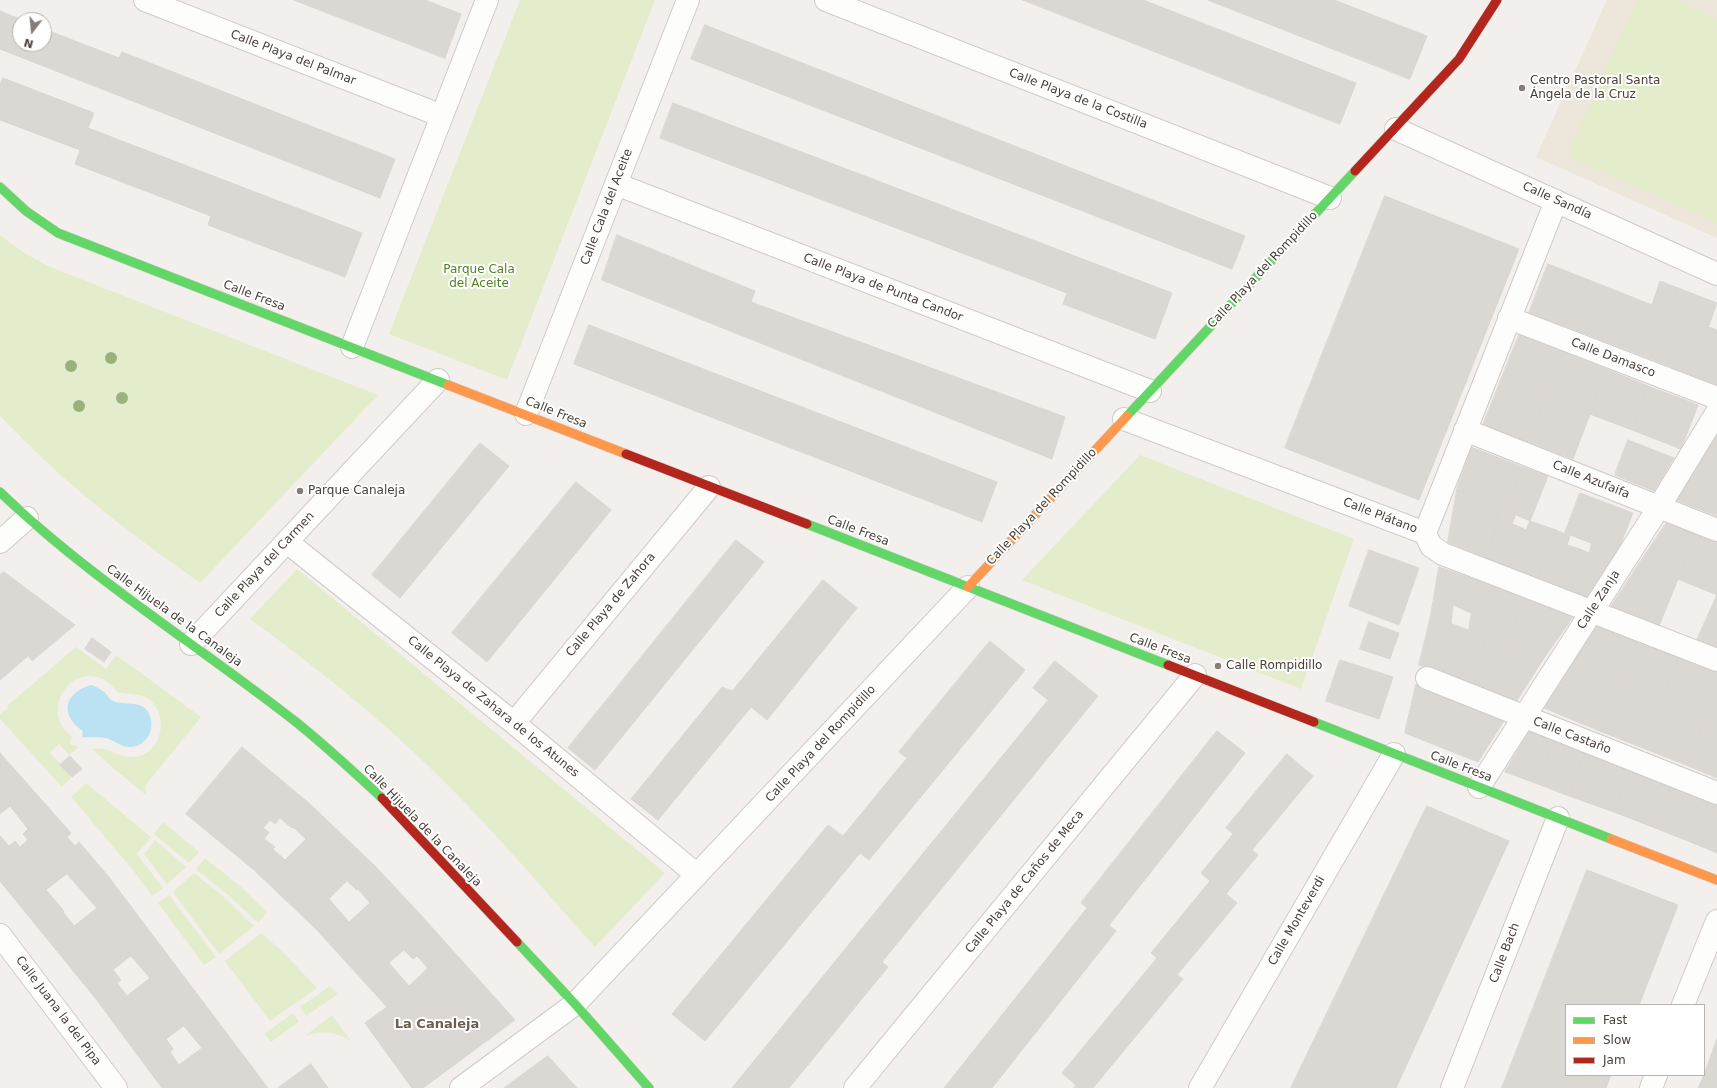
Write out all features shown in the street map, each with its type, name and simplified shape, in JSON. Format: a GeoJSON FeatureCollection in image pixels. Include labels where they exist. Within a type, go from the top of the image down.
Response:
{"type":"FeatureCollection","features":[{"type":"Feature","properties":{"kind":"street","name":"Calle Playa del Palmar"},"geometry":{"type":"LineString","coordinates":[[145,0],[442,116]]}},
{"type":"Feature","properties":{"kind":"street"},"geometry":{"type":"LineString","coordinates":[[352,346],[487,0]]}},
{"type":"Feature","properties":{"kind":"street","name":"Calle Cala del Aceite"},"geometry":{"type":"LineString","coordinates":[[526,414],[688,0]]}},
{"type":"Feature","properties":{"kind":"street","name":"Calle Playa de la Costilla"},"geometry":{"type":"LineString","coordinates":[[826,0],[1330,198]]}},
{"type":"Feature","properties":{"kind":"street","name":"Calle Playa del Rompidillo"},"geometry":{"type":"LineString","coordinates":[[461,1088],[575,1004],[968,587],[1396,129],[1459,59],[1497,0]]}},
{"type":"Feature","properties":{"kind":"street","name":"Calle Sandía"},"geometry":{"type":"LineString","coordinates":[[1396,129],[1717,274]]}},
{"type":"Feature","properties":{"kind":"street","name":"Calle Playa de Punta Candor"},"geometry":{"type":"LineString","coordinates":[[616,184],[1150,391]]}},
{"type":"Feature","properties":{"kind":"street","name":"Calle Fresa"},"geometry":{"type":"LineString","coordinates":[[0,187],[26,211],[58,233],[352,346],[709,487],[1195,675],[1717,880]]}},
{"type":"Feature","properties":{"kind":"street"},"geometry":{"type":"LineString","coordinates":[[1425,533],[1556,201]]}},
{"type":"Feature","properties":{"kind":"street","name":"Calle Damasco"},"geometry":{"type":"LineString","coordinates":[[1509,318],[1717,398]]}},
{"type":"Feature","properties":{"kind":"street","name":"Calle Playa del Carmen"},"geometry":{"type":"LineString","coordinates":[[191,644],[438,380]]}},
{"type":"Feature","properties":{"kind":"street","name":"Calle Zanja"},"geometry":{"type":"LineString","coordinates":[[1479,787],[1659,507],[1717,412]]}},
{"type":"Feature","properties":{"kind":"street","name":"Calle Plátano"},"geometry":{"type":"LineString","coordinates":[[1124,419],[1425,533],[1432,546],[1444,554],[1717,660]]}},
{"type":"Feature","properties":{"kind":"street","name":"Calle Azufaifa"},"geometry":{"type":"LineString","coordinates":[[1465,430],[1717,530]]}},
{"type":"Feature","properties":{"kind":"street","name":"Calle Playa de Zahora"},"geometry":{"type":"LineString","coordinates":[[514,723],[709,487]]}},
{"type":"Feature","properties":{"kind":"street","name":"Calle Hijuela de la Canaleja"},"geometry":{"type":"LineString","coordinates":[[0,492],[27,518],[107,583],[296,722],[383,799],[575,1004],[649,1088]]}},
{"type":"Feature","properties":{"kind":"street"},"geometry":{"type":"LineString","coordinates":[[0,542],[27,518]]}},
{"type":"Feature","properties":{"kind":"street","name":"Calle Playa de Zahara de los Atunes"},"geometry":{"type":"LineString","coordinates":[[287,542],[514,723],[697,875]]}},
{"type":"Feature","properties":{"kind":"street","name":"Calle Playa de Caños de Meca"},"geometry":{"type":"LineString","coordinates":[[855,1088],[1195,675]]}},
{"type":"Feature","properties":{"kind":"street","name":"Calle Castaño"},"geometry":{"type":"LineString","coordinates":[[1427,678],[1717,793]]}},
{"type":"Feature","properties":{"kind":"street","name":"Calle Monteverdi"},"geometry":{"type":"LineString","coordinates":[[1200,1088],[1394,754]]}},
{"type":"Feature","properties":{"kind":"street","name":"Calle Bach"},"geometry":{"type":"LineString","coordinates":[[1452,1088],[1558,818]]}},
{"type":"Feature","properties":{"kind":"street"},"geometry":{"type":"LineString","coordinates":[[1684,1004],[1717,920]]}},
{"type":"Feature","properties":{"kind":"street","name":"Calle Juana la del Pipa"},"geometry":{"type":"LineString","coordinates":[[0,935],[116,1088]]}},
{"type":"Feature","properties":{"kind":"street"},"geometry":{"type":"LineString","coordinates":[[1651,1088],[1656,1076]]}},
{"type":"Feature","properties":{"kind":"shaded area"},"geometry":{"type":"Polygon","coordinates":[[[1607,0],[1717,0],[1717,238],[1536,157],[1607,0]]]}},
{"type":"Feature","properties":{"kind":"green space","name":"Parque Cala del Aceite"},"geometry":{"type":"Polygon","coordinates":[[[520,0],[655,0],[507,380],[389,334],[520,0]]]}},
{"type":"Feature","properties":{"kind":"green space"},"geometry":{"type":"Polygon","coordinates":[[[1637,0],[1675,0],[1717,19],[1717,223],[1567,156],[1637,0]]]}},
{"type":"Feature","properties":{"kind":"green space"},"geometry":{"type":"Polygon","coordinates":[[[0,235],[26,254],[55,269],[378,395],[200,583],[127,530],[85,496],[41,457],[0,416],[0,235]]]}},
{"type":"Feature","properties":{"kind":"green space"},"geometry":{"type":"Polygon","coordinates":[[[1140,455],[1354,539],[1301,689],[1022,580],[1140,455]]]}},
{"type":"Feature","properties":{"kind":"green space"},"geometry":{"type":"Polygon","coordinates":[[[297,569],[665,873],[595,947],[504,844],[432,770],[350,696],[250,619],[297,569]]]}},
{"type":"Feature","properties":{"kind":"green space"},"geometry":{"type":"Polygon","coordinates":[[[76,647],[106,669],[116,655],[201,717],[145,786],[147,796],[92,749],[98,748],[108,750],[127,757],[143,755],[150,750],[156,743],[160,734],[161,725],[160,716],[156,707],[146,697],[117,692],[106,681],[93,676],[81,677],[71,683],[63,692],[59,703],[58,714],[62,726],[72,736],[70,744],[79,747],[69,755],[59,744],[50,753],[72,777],[62,787],[0,719],[0,714],[8,708],[7,706],[76,647]]]}},
{"type":"Feature","properties":{"kind":"green space"},"geometry":{"type":"Polygon","coordinates":[[[86,783],[151,837],[137,854],[163,888],[152,896],[133,870],[71,797],[86,783]]]}},
{"type":"Feature","properties":{"kind":"green space"},"geometry":{"type":"Polygon","coordinates":[[[163,822],[199,852],[189,863],[154,834],[163,822]]]}},
{"type":"Feature","properties":{"kind":"green space"},"geometry":{"type":"Polygon","coordinates":[[[155,840],[186,867],[167,884],[144,854],[155,840]]]}},
{"type":"Feature","properties":{"kind":"green space"},"geometry":{"type":"Polygon","coordinates":[[[205,858],[240,886],[267,912],[258,923],[227,894],[196,869],[205,858]]]}},
{"type":"Feature","properties":{"kind":"green space"},"geometry":{"type":"Polygon","coordinates":[[[194,873],[224,897],[254,926],[219,954],[173,892],[194,873]]]}},
{"type":"Feature","properties":{"kind":"green space"},"geometry":{"type":"Polygon","coordinates":[[[169,895],[216,957],[204,965],[158,903],[169,895]]]}},
{"type":"Feature","properties":{"kind":"green space"},"geometry":{"type":"Polygon","coordinates":[[[261,933],[282,951],[317,988],[270,1021],[225,961],[261,933]]]}},
{"type":"Feature","properties":{"kind":"green space"},"geometry":{"type":"Polygon","coordinates":[[[330,986],[338,994],[306,1016],[300,1007],[330,986]]]}},
{"type":"Feature","properties":{"kind":"green space"},"geometry":{"type":"Polygon","coordinates":[[[293,1013],[299,1022],[271,1042],[264,1034],[293,1013]]]}},
{"type":"Feature","properties":{"kind":"green space"},"geometry":{"type":"Polygon","coordinates":[[[332,1015],[351,1041],[328,1033],[317,1033],[305,1036],[332,1015]]]}},
{"type":"Feature","properties":{"kind":"water"},"geometry":{"type":"Polygon","coordinates":[[[91,685],[102,690],[113,701],[118,703],[140,705],[145,708],[149,713],[151,720],[151,730],[144,742],[137,746],[128,747],[122,746],[106,738],[82,737],[83,731],[75,725],[70,718],[68,705],[70,699],[75,693],[91,685]]]}},
{"type":"Feature","properties":{"kind":"building"},"geometry":{"type":"Polygon","coordinates":[[[294,0],[425,0],[461,14],[445,58],[294,0]]]}},
{"type":"Feature","properties":{"kind":"building"},"geometry":{"type":"Polygon","coordinates":[[[1023,0],[1143,0],[1356,83],[1340,124],[1023,0]]]}},
{"type":"Feature","properties":{"kind":"building"},"geometry":{"type":"Polygon","coordinates":[[[1208,0],[1334,0],[1427,36],[1410,79],[1208,0]]]}},
{"type":"Feature","properties":{"kind":"building"},"geometry":{"type":"Polygon","coordinates":[[[0,11],[12,16],[12,52],[52,52],[52,32],[119,58],[122,52],[395,159],[380,198],[0,49],[0,11]]]}},
{"type":"Feature","properties":{"kind":"building"},"geometry":{"type":"Polygon","coordinates":[[[705,25],[1245,236],[1232,269],[691,59],[705,25]]]}},
{"type":"Feature","properties":{"kind":"building"},"geometry":{"type":"Polygon","coordinates":[[[3,78],[94,113],[88,128],[362,233],[345,277],[208,225],[211,216],[75,164],[80,150],[0,120],[0,85],[3,78]]]}},
{"type":"Feature","properties":{"kind":"building"},"geometry":{"type":"Polygon","coordinates":[[[673,103],[1172,293],[1155,339],[1063,304],[1067,293],[660,138],[673,103]]]}},
{"type":"Feature","properties":{"kind":"building"},"geometry":{"type":"Polygon","coordinates":[[[1385,196],[1519,249],[1419,500],[1285,448],[1385,196]]]}},
{"type":"Feature","properties":{"kind":"building"},"geometry":{"type":"Polygon","coordinates":[[[617,235],[755,291],[751,302],[1065,417],[1052,459],[602,280],[617,235]]]}},
{"type":"Feature","properties":{"kind":"building"},"geometry":{"type":"Polygon","coordinates":[[[1548,264],[1589,280],[1570,328],[1529,313],[1548,264]]]}},
{"type":"Feature","properties":{"kind":"building"},"geometry":{"type":"Polygon","coordinates":[[[1589,280],[1652,305],[1660,281],[1678,288],[1651,359],[1570,328],[1589,280]]]}},
{"type":"Feature","properties":{"kind":"building"},"geometry":{"type":"Polygon","coordinates":[[[1678,288],[1717,303],[1691,375],[1651,359],[1678,288]]]}},
{"type":"Feature","properties":{"kind":"building"},"geometry":{"type":"Polygon","coordinates":[[[589,325],[997,482],[982,522],[574,364],[589,325]]]}},
{"type":"Feature","properties":{"kind":"building"},"geometry":{"type":"Polygon","coordinates":[[[1709,327],[1717,330],[1717,385],[1691,375],[1709,327]]]}},
{"type":"Feature","properties":{"kind":"building"},"geometry":{"type":"Polygon","coordinates":[[[1519,335],[1563,352],[1546,397],[1501,380],[1519,335]]]}},
{"type":"Feature","properties":{"kind":"building"},"geometry":{"type":"Polygon","coordinates":[[[1563,352],[1606,369],[1590,414],[1546,397],[1563,352]]]}},
{"type":"Feature","properties":{"kind":"building"},"geometry":{"type":"Polygon","coordinates":[[[1606,369],[1648,386],[1632,430],[1590,414],[1606,369]]]}},
{"type":"Feature","properties":{"kind":"building"},"geometry":{"type":"Polygon","coordinates":[[[1501,380],[1546,397],[1529,442],[1483,425],[1501,380]]]}},
{"type":"Feature","properties":{"kind":"building"},"geometry":{"type":"Polygon","coordinates":[[[1648,386],[1698,405],[1681,449],[1632,430],[1648,386]]]}},
{"type":"Feature","properties":{"kind":"building"},"geometry":{"type":"Polygon","coordinates":[[[1546,397],[1590,414],[1573,459],[1529,442],[1546,397]]]}},
{"type":"Feature","properties":{"kind":"building"},"geometry":{"type":"Polygon","coordinates":[[[1717,431],[1717,465],[1700,458],[1717,431]]]}},
{"type":"Feature","properties":{"kind":"building"},"geometry":{"type":"Polygon","coordinates":[[[1628,440],[1674,458],[1654,491],[1615,475],[1628,440]]]}},
{"type":"Feature","properties":{"kind":"building"},"geometry":{"type":"Polygon","coordinates":[[[480,443],[509,466],[400,598],[372,575],[480,443]]]}},
{"type":"Feature","properties":{"kind":"building"},"geometry":{"type":"Polygon","coordinates":[[[1471,447],[1523,467],[1505,510],[1457,490],[1471,447]]]}},
{"type":"Feature","properties":{"kind":"building"},"geometry":{"type":"Polygon","coordinates":[[[1700,458],[1717,465],[1717,516],[1674,499],[1700,458]]]}},
{"type":"Feature","properties":{"kind":"building"},"geometry":{"type":"Polygon","coordinates":[[[1523,467],[1548,476],[1530,521],[1505,510],[1523,467]]]}},
{"type":"Feature","properties":{"kind":"building"},"geometry":{"type":"Polygon","coordinates":[[[576,482],[611,510],[487,662],[452,633],[576,482]]]}},
{"type":"Feature","properties":{"kind":"building"},"geometry":{"type":"Polygon","coordinates":[[[1457,490],[1499,508],[1489,559],[1448,542],[1457,490]]]}},
{"type":"Feature","properties":{"kind":"building"},"geometry":{"type":"Polygon","coordinates":[[[1580,493],[1633,513],[1617,553],[1565,533],[1580,493]]]}},
{"type":"Feature","properties":{"kind":"building"},"geometry":{"type":"Polygon","coordinates":[[[1499,508],[1516,514],[1512,524],[1520,527],[1506,566],[1489,559],[1499,508]]]}},
{"type":"Feature","properties":{"kind":"building"},"geometry":{"type":"Polygon","coordinates":[[[1530,521],[1556,530],[1538,579],[1506,566],[1520,527],[1526,530],[1530,521]]]}},
{"type":"Feature","properties":{"kind":"building"},"geometry":{"type":"Polygon","coordinates":[[[1667,522],[1696,533],[1678,579],[1639,564],[1667,522]]]}},
{"type":"Feature","properties":{"kind":"building"},"geometry":{"type":"Polygon","coordinates":[[[1556,530],[1570,536],[1567,545],[1580,549],[1564,589],[1538,579],[1556,530]]]}},
{"type":"Feature","properties":{"kind":"building"},"geometry":{"type":"Polygon","coordinates":[[[1696,533],[1717,542],[1717,595],[1678,579],[1696,533]]]}},
{"type":"Feature","properties":{"kind":"building"},"geometry":{"type":"Polygon","coordinates":[[[736,540],[764,562],[595,770],[568,748],[736,540]]]}},
{"type":"Feature","properties":{"kind":"building"},"geometry":{"type":"Polygon","coordinates":[[[1592,543],[1617,553],[1587,597],[1564,589],[1580,549],[1589,553],[1592,543]]]}},
{"type":"Feature","properties":{"kind":"building"},"geometry":{"type":"Polygon","coordinates":[[[1369,550],[1419,568],[1399,625],[1349,606],[1369,550]]]}},
{"type":"Feature","properties":{"kind":"building"},"geometry":{"type":"Polygon","coordinates":[[[1639,564],[1678,579],[1659,626],[1610,608],[1639,564]]]}},
{"type":"Feature","properties":{"kind":"building"},"geometry":{"type":"Polygon","coordinates":[[[1439,567],[1477,580],[1471,613],[1453,605],[1451,623],[1431,616],[1439,567]]]}},
{"type":"Feature","properties":{"kind":"building"},"geometry":{"type":"Polygon","coordinates":[[[4,572],[75,625],[32,661],[28,656],[0,680],[0,575],[4,572]]]}},
{"type":"Feature","properties":{"kind":"building"},"geometry":{"type":"Polygon","coordinates":[[[823,580],[857,608],[767,720],[751,707],[658,820],[631,799],[722,687],[732,691],[823,580]]]}},
{"type":"Feature","properties":{"kind":"building"},"geometry":{"type":"Polygon","coordinates":[[[1477,580],[1525,599],[1506,643],[1469,630],[1477,580]]]}},
{"type":"Feature","properties":{"kind":"building"},"geometry":{"type":"Polygon","coordinates":[[[1717,595],[1717,648],[1697,640],[1717,595]]]}},
{"type":"Feature","properties":{"kind":"building"},"geometry":{"type":"Polygon","coordinates":[[[1525,599],[1573,617],[1544,658],[1506,643],[1525,599]]]}},
{"type":"Feature","properties":{"kind":"building"},"geometry":{"type":"Polygon","coordinates":[[[1431,616],[1487,637],[1468,684],[1419,665],[1431,616]]]}},
{"type":"Feature","properties":{"kind":"building"},"geometry":{"type":"Polygon","coordinates":[[[1369,622],[1399,633],[1390,659],[1360,649],[1369,622]]]}},
{"type":"Feature","properties":{"kind":"building"},"geometry":{"type":"Polygon","coordinates":[[[1597,625],[1638,640],[1620,685],[1570,666],[1597,625]]]}},
{"type":"Feature","properties":{"kind":"building"},"geometry":{"type":"Polygon","coordinates":[[[1487,637],[1544,658],[1516,702],[1468,684],[1487,637]]]}},
{"type":"Feature","properties":{"kind":"building"},"geometry":{"type":"Polygon","coordinates":[[[92,638],[111,652],[104,662],[85,649],[92,638]]]}},
{"type":"Feature","properties":{"kind":"building"},"geometry":{"type":"Polygon","coordinates":[[[1638,640],[1679,657],[1662,702],[1620,685],[1638,640]]]}},
{"type":"Feature","properties":{"kind":"building"},"geometry":{"type":"Polygon","coordinates":[[[990,641],[1025,670],[869,860],[860,853],[705,1041],[672,1014],[828,825],[843,836],[907,758],[899,752],[990,641]]]}},
{"type":"Feature","properties":{"kind":"building"},"geometry":{"type":"Polygon","coordinates":[[[1679,657],[1717,671],[1717,690],[1705,720],[1662,702],[1679,657]]]}},
{"type":"Feature","properties":{"kind":"building"},"geometry":{"type":"Polygon","coordinates":[[[1340,660],[1393,677],[1379,719],[1326,701],[1340,660]]]}},
{"type":"Feature","properties":{"kind":"building"},"geometry":{"type":"Polygon","coordinates":[[[1055,661],[1098,696],[882,962],[888,967],[789,1088],[732,1088],[1048,700],[1033,688],[1055,661]]]}},
{"type":"Feature","properties":{"kind":"building"},"geometry":{"type":"Polygon","coordinates":[[[1570,666],[1620,685],[1602,732],[1544,708],[1570,666]]]}},
{"type":"Feature","properties":{"kind":"building"},"geometry":{"type":"Polygon","coordinates":[[[1416,685],[1505,719],[1478,762],[1405,733],[1416,685]]]}},
{"type":"Feature","properties":{"kind":"building"},"geometry":{"type":"Polygon","coordinates":[[[1620,685],[1662,702],[1643,748],[1602,732],[1620,685]]]}},
{"type":"Feature","properties":{"kind":"building"},"geometry":{"type":"Polygon","coordinates":[[[1717,690],[1717,724],[1705,720],[1717,690]]]}},
{"type":"Feature","properties":{"kind":"building"},"geometry":{"type":"Polygon","coordinates":[[[1662,702],[1705,720],[1686,765],[1643,748],[1662,702]]]}},
{"type":"Feature","properties":{"kind":"building"},"geometry":{"type":"Polygon","coordinates":[[[1705,720],[1717,724],[1717,778],[1686,765],[1705,720]]]}},
{"type":"Feature","properties":{"kind":"building"},"geometry":{"type":"Polygon","coordinates":[[[1217,731],[1245,753],[1109,925],[1116,931],[992,1088],[944,1088],[1087,908],[1081,903],[1217,731]]]}},
{"type":"Feature","properties":{"kind":"building"},"geometry":{"type":"Polygon","coordinates":[[[1529,731],[1553,740],[1538,784],[1505,772],[1529,731]]]}},
{"type":"Feature","properties":{"kind":"building"},"geometry":{"type":"Polygon","coordinates":[[[1553,740],[1585,753],[1569,796],[1538,784],[1553,740]]]}},
{"type":"Feature","properties":{"kind":"building"},"geometry":{"type":"Polygon","coordinates":[[[242,747],[310,804],[375,866],[515,1020],[423,1088],[412,1088],[365,1023],[387,1007],[316,929],[254,870],[186,814],[242,747]],[[280,818],[275,824],[270,820],[263,828],[269,832],[264,839],[275,847],[273,849],[285,860],[306,839],[280,818]],[[347,881],[329,899],[349,922],[370,903],[358,889],[357,890],[347,881]],[[404,950],[389,963],[409,986],[428,968],[417,956],[413,959],[404,950]]]}},
{"type":"Feature","properties":{"kind":"building"},"geometry":{"type":"Polygon","coordinates":[[[0,753],[71,833],[67,837],[75,846],[79,842],[108,876],[268,1088],[162,1088],[96,999],[0,881],[0,836],[9,846],[15,841],[20,847],[28,840],[23,834],[28,829],[10,806],[0,814],[0,753]],[[67,874],[46,890],[64,911],[63,912],[74,926],[97,908],[67,874]],[[131,956],[113,970],[121,980],[117,983],[127,996],[150,978],[131,956]],[[184,1026],[166,1039],[173,1049],[170,1052],[179,1065],[202,1048],[184,1026]]]}},
{"type":"Feature","properties":{"kind":"building"},"geometry":{"type":"Polygon","coordinates":[[[1585,753],[1630,770],[1614,812],[1569,796],[1585,753]]]}},
{"type":"Feature","properties":{"kind":"building"},"geometry":{"type":"Polygon","coordinates":[[[1287,754],[1313,776],[1252,850],[1258,855],[1226,894],[1237,903],[1177,975],[1183,979],[1093,1088],[1074,1088],[1076,1085],[1062,1073],[1157,958],[1151,953],[1210,881],[1201,873],[1233,834],[1226,828],[1287,754]]]}},
{"type":"Feature","properties":{"kind":"building"},"geometry":{"type":"Polygon","coordinates":[[[70,756],[82,769],[72,777],[60,765],[70,756]]]}},
{"type":"Feature","properties":{"kind":"building"},"geometry":{"type":"Polygon","coordinates":[[[1630,770],[1671,786],[1655,828],[1614,812],[1630,770]]]}},
{"type":"Feature","properties":{"kind":"building"},"geometry":{"type":"Polygon","coordinates":[[[1671,786],[1709,801],[1693,843],[1655,828],[1671,786]]]}},
{"type":"Feature","properties":{"kind":"building"},"geometry":{"type":"Polygon","coordinates":[[[1709,801],[1717,804],[1717,853],[1693,843],[1709,801]]]}},
{"type":"Feature","properties":{"kind":"building"},"geometry":{"type":"Polygon","coordinates":[[[1427,806],[1509,841],[1396,1088],[1291,1088],[1427,806]]]}},
{"type":"Feature","properties":{"kind":"building"},"geometry":{"type":"Polygon","coordinates":[[[1587,870],[1678,905],[1639,1004],[1565,1004],[1565,1076],[1611,1076],[1606,1088],[1502,1088],[1587,870]]]}},
{"type":"Feature","properties":{"kind":"building"},"geometry":{"type":"Polygon","coordinates":[[[1717,1039],[1717,1088],[1698,1088],[1704,1076],[1705,1076],[1717,1039]]]}},
{"type":"Feature","properties":{"kind":"building"},"geometry":{"type":"Polygon","coordinates":[[[548,1056],[577,1088],[504,1088],[548,1056]]]}},
{"type":"Feature","properties":{"kind":"building"},"geometry":{"type":"Polygon","coordinates":[[[311,1064],[328,1088],[278,1088],[311,1064]]]}},
{"type":"Feature","properties":{"kind":"traffic: fast"},"geometry":{"type":"LineString","coordinates":[[1127,416],[1355,171]]}},
{"type":"Feature","properties":{"kind":"traffic: fast"},"geometry":{"type":"LineString","coordinates":[[0,187],[26,211],[58,233],[448,385]]}},
{"type":"Feature","properties":{"kind":"traffic: fast"},"geometry":{"type":"LineString","coordinates":[[0,492],[70,554],[107,583],[296,722],[382,798]]}},
{"type":"Feature","properties":{"kind":"traffic: fast"},"geometry":{"type":"LineString","coordinates":[[807,524],[1168,665]]}},
{"type":"Feature","properties":{"kind":"traffic: fast"},"geometry":{"type":"LineString","coordinates":[[1314,722],[1611,839]]}},
{"type":"Feature","properties":{"kind":"traffic: fast"},"geometry":{"type":"LineString","coordinates":[[517,942],[575,1004],[649,1088]]}},
{"type":"Feature","properties":{"kind":"traffic: slow"},"geometry":{"type":"LineString","coordinates":[[448,385],[626,454]]}},
{"type":"Feature","properties":{"kind":"traffic: slow"},"geometry":{"type":"LineString","coordinates":[[968,587],[1127,416]]}},
{"type":"Feature","properties":{"kind":"traffic: slow"},"geometry":{"type":"LineString","coordinates":[[1611,839],[1717,880]]}},
{"type":"Feature","properties":{"kind":"traffic: jam"},"geometry":{"type":"LineString","coordinates":[[1355,171],[1459,59],[1497,0]]}},
{"type":"Feature","properties":{"kind":"traffic: jam"},"geometry":{"type":"LineString","coordinates":[[626,454],[807,524]]}},
{"type":"Feature","properties":{"kind":"traffic: jam"},"geometry":{"type":"LineString","coordinates":[[1168,665],[1314,722]]}},
{"type":"Feature","properties":{"kind":"traffic: jam"},"geometry":{"type":"LineString","coordinates":[[382,798],[517,942]]}},
{"type":"Feature","properties":{"kind":"place","name":"Centro Pastoral Santa Ángela de la Cruz"},"geometry":{"type":"Point","coordinates":[1522,88]}},
{"type":"Feature","properties":{"kind":"place","name":"Parque Canaleja"},"geometry":{"type":"Point","coordinates":[300,491]}},
{"type":"Feature","properties":{"kind":"place","name":"Calle Rompidillo"},"geometry":{"type":"Point","coordinates":[1218,666]}},
{"type":"Feature","properties":{"kind":"district","name":"La Canaleja"},"geometry":{"type":"Point","coordinates":[437,1025]}}]}
